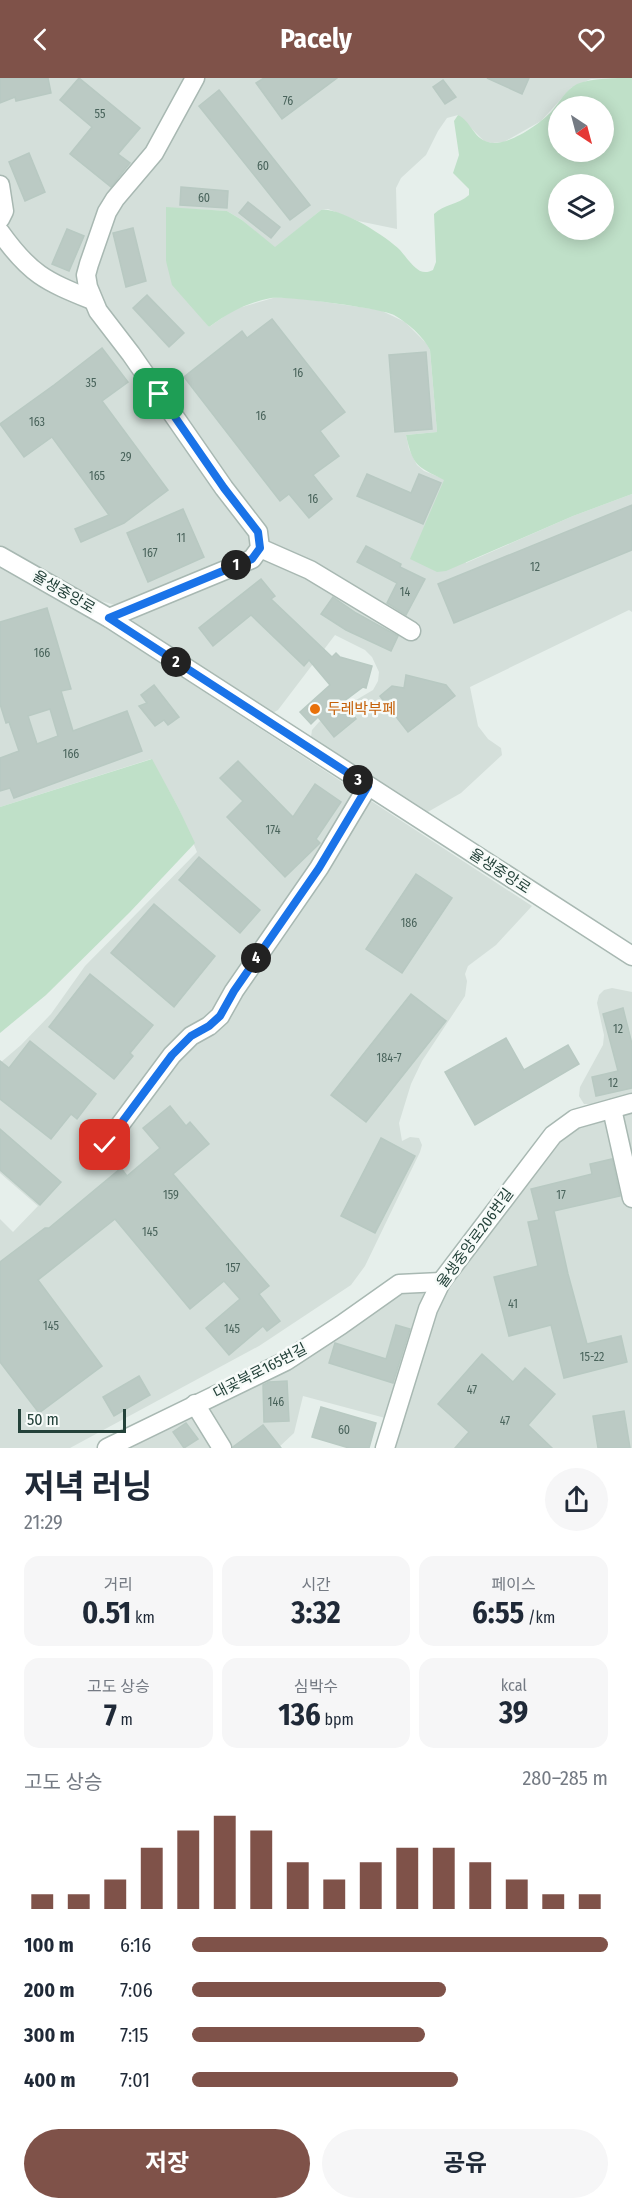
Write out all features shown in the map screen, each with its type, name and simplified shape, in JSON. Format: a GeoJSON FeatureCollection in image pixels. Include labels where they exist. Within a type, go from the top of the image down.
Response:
{"type":"FeatureCollection","features":[{"type":"Feature","properties":{"kind":"street"},"geometry":{"type":"LineString","coordinates":[[109,618],[252,559],[260,548],[258,532],[224,488],[92,300],[86,275],[107,212],[115,199],[154,153],[195,78]]}},
{"type":"Feature","properties":{"kind":"street"},"geometry":{"type":"LineString","coordinates":[[0,184],[4,211],[0,219]]}},
{"type":"Feature","properties":{"kind":"street"},"geometry":{"type":"LineString","coordinates":[[0,232],[18,256],[45,280],[92,300]]}},
{"type":"Feature","properties":{"kind":"street"},"geometry":{"type":"LineString","coordinates":[[260,548],[310,570],[411,631]]}},
{"type":"Feature","properties":{"kind":"street","name":"율생중앙로"},"geometry":{"type":"LineString","coordinates":[[0,556],[109,618],[632,956]]}},
{"type":"Feature","properties":{"kind":"street"},"geometry":{"type":"LineString","coordinates":[[105,1145],[172,1055],[191,1036],[209,1026],[220,1016],[234,991],[319,868],[368,786]]}},
{"type":"Feature","properties":{"kind":"street","name":"율생중앙로206번길"},"geometry":{"type":"LineString","coordinates":[[385,1448],[428,1309],[441,1282],[553,1135],[575,1119],[632,1103]]}},
{"type":"Feature","properties":{"kind":"street"},"geometry":{"type":"LineString","coordinates":[[612,1108],[632,1198]]}},
{"type":"Feature","properties":{"kind":"street","name":"대곶북로165번길"},"geometry":{"type":"LineString","coordinates":[[107,1448],[286,1361],[399,1284],[441,1282]]}},
{"type":"Feature","properties":{"kind":"street"},"geometry":{"type":"LineString","coordinates":[[195,1404],[222,1448]]}},
{"type":"Feature","properties":{"kind":"shaded area"},"geometry":{"type":"Polygon","coordinates":[[[0,78],[186,78],[155,138],[119,184],[81,299],[245,529],[249,538],[249,546],[244,554],[125,604],[115,605],[90,598],[0,548],[0,78]]]}},
{"type":"Feature","properties":{"kind":"shaded area"},"geometry":{"type":"Polygon","coordinates":[[[203,78],[611,78],[591,79],[571,88],[564,96],[548,96],[548,113],[541,121],[504,142],[484,141],[458,115],[447,118],[426,155],[401,178],[396,188],[397,229],[358,221],[328,209],[321,210],[275,248],[242,220],[227,211],[166,208],[166,261],[209,327],[235,309],[273,298],[291,297],[380,310],[405,322],[427,344],[430,350],[437,432],[406,435],[409,449],[417,465],[424,471],[444,479],[466,563],[573,516],[632,494],[632,612],[629,610],[470,687],[478,726],[488,739],[501,748],[502,755],[461,793],[426,813],[313,741],[312,730],[319,722],[373,690],[378,681],[379,672],[372,657],[365,650],[335,635],[278,710],[269,715],[132,623],[133,616],[268,545],[269,537],[261,521],[100,302],[94,274],[109,223],[203,78]]]}},
{"type":"Feature","properties":{"kind":"shaded area"},"geometry":{"type":"Polygon","coordinates":[[[0,566],[97,622],[532,906],[496,945],[468,966],[465,974],[467,981],[465,996],[422,1061],[411,1084],[399,1123],[402,1141],[410,1137],[419,1138],[422,1145],[420,1152],[365,1266],[351,1285],[259,1346],[70,1448],[0,1448],[0,1219],[13,1232],[38,1206],[0,1173],[0,1063],[51,1014],[85,966],[197,852],[178,807],[151,759],[0,807],[0,566]]]}},
{"type":"Feature","properties":{"kind":"shaded area"},"geometry":{"type":"Polygon","coordinates":[[[612,988],[632,992],[632,1095],[584,1104],[579,1096],[580,1087],[603,1045],[604,1035],[597,1003],[599,995],[604,990],[612,988]]]}},
{"type":"Feature","properties":{"kind":"shaded area"},"geometry":{"type":"Polygon","coordinates":[[[632,1111],[632,1448],[390,1448],[444,1291],[547,1153],[578,1124],[632,1111]]]}},
{"type":"Feature","properties":{"kind":"shaded area"},"geometry":{"type":"Polygon","coordinates":[[[419,1288],[425,1298],[389,1419],[303,1396],[294,1433],[278,1448],[118,1448],[398,1290],[419,1288]]]}},
{"type":"Feature","properties":{"kind":"green space"},"geometry":{"type":"Polygon","coordinates":[[[632,78],[632,494],[573,516],[446,571],[437,572],[410,559],[444,480],[422,468],[414,460],[406,435],[437,432],[430,350],[423,340],[405,322],[385,312],[333,303],[280,298],[271,298],[246,305],[209,327],[172,285],[166,261],[166,207],[227,211],[275,247],[321,210],[329,210],[374,230],[400,250],[417,269],[428,272],[433,270],[436,262],[434,214],[469,195],[469,189],[453,173],[459,155],[454,121],[458,115],[479,137],[495,143],[504,142],[522,134],[548,114],[548,162],[614,162],[614,96],[564,96],[573,86],[597,79],[632,78]]]}},
{"type":"Feature","properties":{"kind":"green space"},"geometry":{"type":"Polygon","coordinates":[[[152,759],[195,843],[130,912],[46,995],[0,1033],[0,807],[152,759]]]}},
{"type":"Feature","properties":{"kind":"building"},"geometry":{"type":"Polygon","coordinates":[[[0,78],[48,78],[51,93],[16,101],[15,97],[0,103],[0,78]]]}},
{"type":"Feature","properties":{"kind":"building"},"geometry":{"type":"Polygon","coordinates":[[[79,78],[140,128],[118,154],[130,163],[111,187],[70,154],[92,127],[60,100],[79,78]]]}},
{"type":"Feature","properties":{"kind":"building"},"geometry":{"type":"Polygon","coordinates":[[[264,78],[337,78],[282,119],[256,83],[264,78]]]}},
{"type":"Feature","properties":{"kind":"building"},"geometry":{"type":"Polygon","coordinates":[[[487,78],[529,78],[522,94],[487,78]]]}},
{"type":"Feature","properties":{"kind":"building"},"geometry":{"type":"Polygon","coordinates":[[[443,80],[456,97],[445,104],[433,87],[443,80]]]}},
{"type":"Feature","properties":{"kind":"building"},"geometry":{"type":"Polygon","coordinates":[[[219,90],[310,205],[290,220],[199,106],[219,90]]]}},
{"type":"Feature","properties":{"kind":"building"},"geometry":{"type":"Polygon","coordinates":[[[29,153],[45,192],[25,201],[9,162],[29,153]]]}},
{"type":"Feature","properties":{"kind":"building"},"geometry":{"type":"Polygon","coordinates":[[[181,187],[228,191],[227,208],[180,205],[181,187]]]}},
{"type":"Feature","properties":{"kind":"building"},"geometry":{"type":"Polygon","coordinates":[[[248,202],[280,227],[271,238],[239,213],[248,202]]]}},
{"type":"Feature","properties":{"kind":"building"},"geometry":{"type":"Polygon","coordinates":[[[133,228],[146,281],[126,287],[113,233],[133,228]]]}},
{"type":"Feature","properties":{"kind":"building"},"geometry":{"type":"Polygon","coordinates":[[[67,229],[84,236],[69,271],[52,264],[67,229]]]}},
{"type":"Feature","properties":{"kind":"building"},"geometry":{"type":"Polygon","coordinates":[[[147,295],[184,333],[169,347],[133,308],[147,295]]]}},
{"type":"Feature","properties":{"kind":"building"},"geometry":{"type":"Polygon","coordinates":[[[272,319],[345,412],[320,431],[339,456],[313,475],[332,499],[309,518],[289,494],[280,501],[184,377],[242,331],[247,338],[272,319]]]}},
{"type":"Feature","properties":{"kind":"building"},"geometry":{"type":"Polygon","coordinates":[[[102,348],[128,382],[102,401],[168,490],[124,523],[81,542],[75,529],[109,515],[52,437],[24,457],[0,424],[102,348]]]}},
{"type":"Feature","properties":{"kind":"building"},"geometry":{"type":"Polygon","coordinates":[[[426,352],[432,429],[395,432],[389,355],[426,352]]]}},
{"type":"Feature","properties":{"kind":"building"},"geometry":{"type":"Polygon","coordinates":[[[367,474],[411,493],[419,474],[441,483],[423,524],[357,496],[367,474]]]}},
{"type":"Feature","properties":{"kind":"building"},"geometry":{"type":"Polygon","coordinates":[[[632,505],[632,550],[454,623],[438,584],[632,505]]]}},
{"type":"Feature","properties":{"kind":"building"},"geometry":{"type":"Polygon","coordinates":[[[183,509],[204,557],[148,582],[127,533],[183,509]]]}},
{"type":"Feature","properties":{"kind":"building"},"geometry":{"type":"Polygon","coordinates":[[[366,546],[425,579],[406,615],[387,603],[397,583],[357,562],[366,546]]]}},
{"type":"Feature","properties":{"kind":"building"},"geometry":{"type":"Polygon","coordinates":[[[261,579],[275,596],[271,599],[332,657],[336,653],[340,657],[372,666],[366,688],[363,687],[343,702],[356,719],[334,737],[318,717],[311,724],[300,712],[330,685],[309,660],[304,666],[251,615],[213,646],[199,628],[261,579]]]}},
{"type":"Feature","properties":{"kind":"building"},"geometry":{"type":"Polygon","coordinates":[[[333,597],[356,613],[398,636],[391,651],[346,630],[321,614],[333,597]]]}},
{"type":"Feature","properties":{"kind":"building"},"geometry":{"type":"Polygon","coordinates":[[[47,608],[71,689],[61,691],[73,731],[127,711],[142,751],[14,798],[10,788],[0,791],[0,758],[19,751],[0,704],[0,622],[47,608]],[[50,709],[28,716],[37,744],[58,736],[50,709]]]}},
{"type":"Feature","properties":{"kind":"building"},"geometry":{"type":"Polygon","coordinates":[[[406,675],[446,685],[455,696],[408,732],[380,696],[392,686],[404,688],[406,675]]]}},
{"type":"Feature","properties":{"kind":"building"},"geometry":{"type":"Polygon","coordinates":[[[154,685],[179,717],[168,725],[164,720],[155,726],[139,706],[147,703],[141,695],[154,685]]]}},
{"type":"Feature","properties":{"kind":"building"},"geometry":{"type":"Polygon","coordinates":[[[238,761],[293,817],[315,784],[341,802],[316,839],[320,843],[285,877],[227,817],[243,801],[220,778],[238,761]]]}},
{"type":"Feature","properties":{"kind":"building"},"geometry":{"type":"Polygon","coordinates":[[[199,857],[260,910],[240,933],[179,880],[199,857]]]}},
{"type":"Feature","properties":{"kind":"building"},"geometry":{"type":"Polygon","coordinates":[[[416,874],[452,898],[402,973],[366,949],[416,874]]]}},
{"type":"Feature","properties":{"kind":"building"},"geometry":{"type":"Polygon","coordinates":[[[154,904],[215,956],[174,1007],[111,953],[154,904]]]}},
{"type":"Feature","properties":{"kind":"building"},"geometry":{"type":"Polygon","coordinates":[[[90,974],[153,1025],[130,1053],[133,1056],[114,1079],[49,1027],[90,974]]]}},
{"type":"Feature","properties":{"kind":"building"},"geometry":{"type":"Polygon","coordinates":[[[411,994],[446,1021],[366,1122],[331,1095],[411,994]]]}},
{"type":"Feature","properties":{"kind":"building"},"geometry":{"type":"Polygon","coordinates":[[[623,1008],[632,1044],[632,1088],[596,1096],[592,1077],[618,1071],[603,1014],[623,1008]]]}},
{"type":"Feature","properties":{"kind":"building"},"geometry":{"type":"Polygon","coordinates":[[[506,1038],[524,1070],[568,1045],[579,1064],[475,1125],[445,1072],[506,1038]]]}},
{"type":"Feature","properties":{"kind":"building"},"geometry":{"type":"Polygon","coordinates":[[[30,1041],[96,1094],[77,1119],[71,1114],[51,1139],[0,1099],[0,1061],[9,1068],[30,1041]]]}},
{"type":"Feature","properties":{"kind":"building"},"geometry":{"type":"Polygon","coordinates":[[[170,1106],[186,1126],[190,1122],[209,1144],[173,1174],[269,1286],[259,1294],[280,1321],[267,1331],[263,1326],[229,1355],[206,1328],[240,1299],[224,1281],[190,1309],[115,1219],[38,1280],[102,1366],[39,1413],[0,1362],[0,1262],[45,1228],[49,1228],[121,1168],[127,1176],[160,1148],[143,1128],[170,1106]]]}},
{"type":"Feature","properties":{"kind":"building"},"geometry":{"type":"Polygon","coordinates":[[[0,1129],[61,1182],[40,1205],[0,1170],[0,1129]]]}},
{"type":"Feature","properties":{"kind":"building"},"geometry":{"type":"Polygon","coordinates":[[[381,1138],[415,1156],[375,1233],[341,1216],[381,1138]]]}},
{"type":"Feature","properties":{"kind":"building"},"geometry":{"type":"Polygon","coordinates":[[[612,1159],[620,1196],[554,1211],[587,1344],[621,1336],[627,1362],[564,1378],[551,1325],[509,1336],[494,1277],[538,1266],[528,1222],[539,1220],[531,1189],[592,1174],[590,1164],[612,1159]]]}},
{"type":"Feature","properties":{"kind":"building"},"geometry":{"type":"Polygon","coordinates":[[[396,1325],[410,1329],[393,1383],[329,1363],[335,1343],[386,1359],[396,1325]]]}},
{"type":"Feature","properties":{"kind":"building"},"geometry":{"type":"Polygon","coordinates":[[[482,1354],[513,1382],[525,1368],[555,1394],[528,1425],[552,1448],[455,1448],[469,1432],[438,1404],[482,1354]]]}},
{"type":"Feature","properties":{"kind":"building"},"geometry":{"type":"Polygon","coordinates":[[[139,1376],[150,1395],[114,1416],[103,1397],[139,1376]]]}},
{"type":"Feature","properties":{"kind":"building"},"geometry":{"type":"Polygon","coordinates":[[[287,1381],[289,1421],[264,1422],[263,1385],[269,1382],[287,1381]]]}},
{"type":"Feature","properties":{"kind":"building"},"geometry":{"type":"Polygon","coordinates":[[[321,1407],[376,1423],[369,1448],[349,1448],[312,1437],[321,1407]]]}},
{"type":"Feature","properties":{"kind":"building"},"geometry":{"type":"Polygon","coordinates":[[[624,1411],[630,1448],[598,1448],[593,1416],[624,1411]]]}},
{"type":"Feature","properties":{"kind":"building"},"geometry":{"type":"Polygon","coordinates":[[[186,1423],[198,1439],[184,1448],[173,1432],[186,1423]]]}},
{"type":"Feature","properties":{"kind":"building"},"geometry":{"type":"Polygon","coordinates":[[[263,1425],[281,1448],[233,1448],[233,1447],[263,1425]]]}},
{"type":"Feature","properties":{"kind":"place","name":"두레박부페"},"geometry":{"type":"Point","coordinates":[315,709]}},
{"type":"Feature","properties":{"kind":"route"},"geometry":{"type":"LineString","coordinates":[[105,1145],[172,1055],[191,1036],[209,1026],[220,1016],[234,991],[319,868],[368,786],[109,618],[252,559],[260,548],[258,532],[224,488],[159,394]]}}]}
